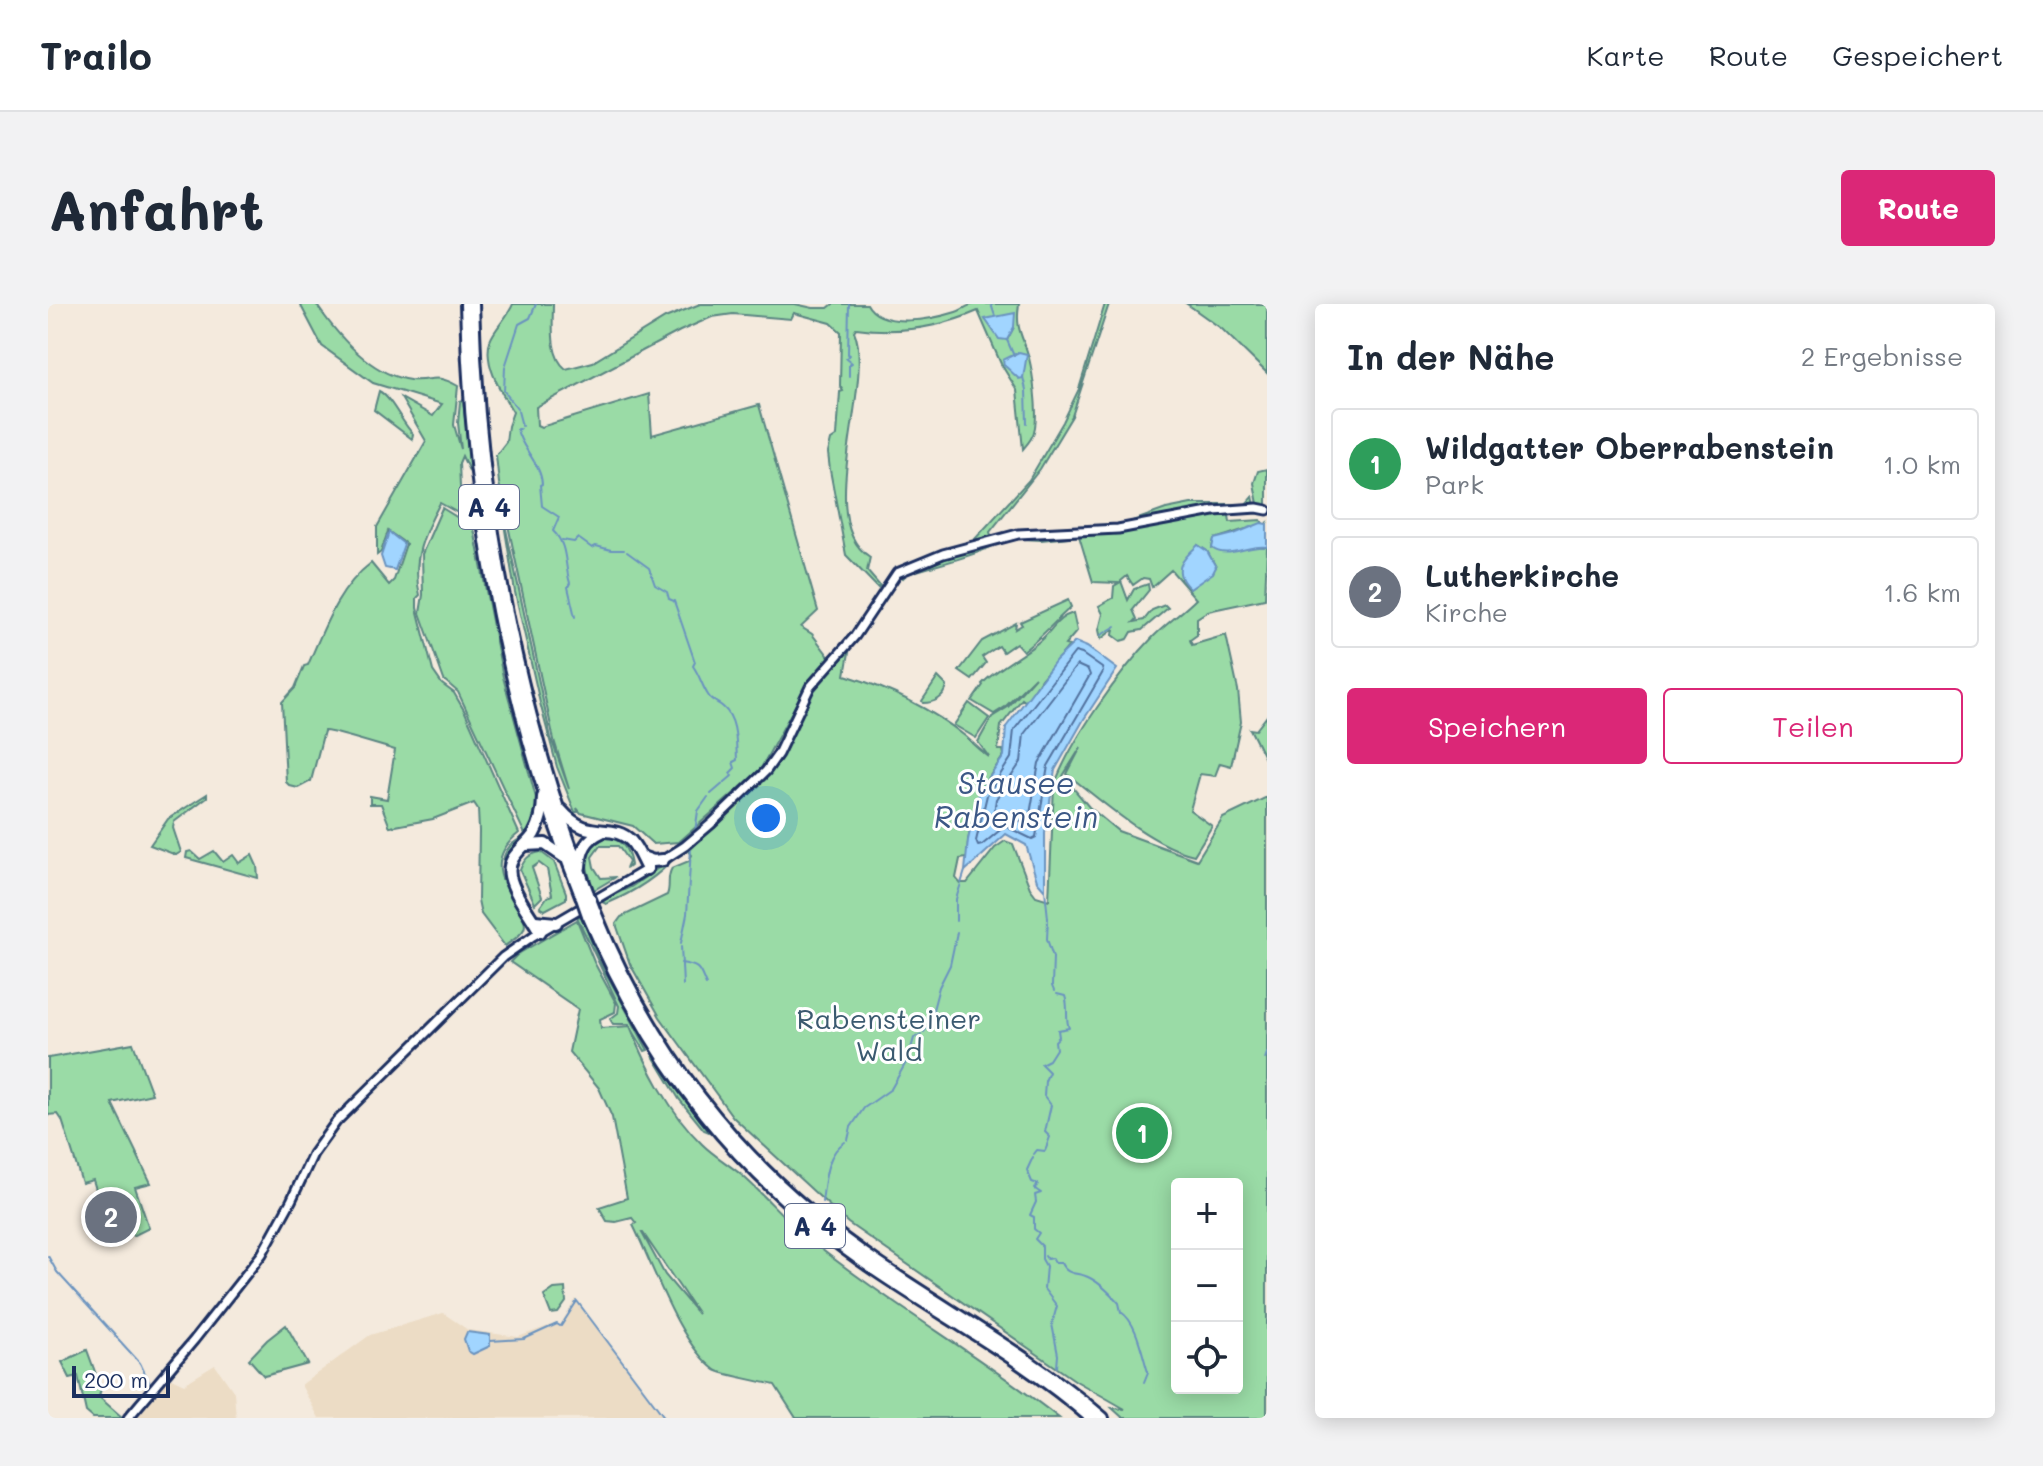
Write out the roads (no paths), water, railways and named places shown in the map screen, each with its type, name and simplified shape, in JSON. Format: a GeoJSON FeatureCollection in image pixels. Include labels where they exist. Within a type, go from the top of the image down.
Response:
{"type":"FeatureCollection","features":[{"type":"Feature","properties":{"kind":"highway","name":"A 4"},"geometry":{"type":"LineString","coordinates":[[466,304],[474,446],[488,552],[513,679],[567,860],[585,896],[621,987],[660,1056],[701,1112],[759,1176],[797,1212],[839,1245],[1036,1374],[1091,1418]]}},
{"type":"Feature","properties":{"kind":"highway","name":"A 4"},"geometry":{"type":"LineString","coordinates":[[473,304],[481,450],[495,554],[528,707],[585,896]]}},
{"type":"Feature","properties":{"kind":"highway"},"geometry":{"type":"LineString","coordinates":[[543,787],[540,821],[533,835],[512,859],[510,873],[538,926],[556,923]]}},
{"type":"Feature","properties":{"kind":"highway"},"geometry":{"type":"LineString","coordinates":[[557,806],[578,826],[627,837],[647,869]]}},
{"type":"Feature","properties":{"kind":"highway"},"geometry":{"type":"LineString","coordinates":[[580,873],[585,846],[605,831]]}},
{"type":"Feature","properties":{"kind":"highway"},"geometry":{"type":"LineString","coordinates":[[523,846],[545,844],[567,860]]}},
{"type":"Feature","properties":{"kind":"highway"},"geometry":{"type":"LineString","coordinates":[[642,857],[653,861],[663,860]]}},
{"type":"Feature","properties":{"kind":"highway","name":"A 4"},"geometry":{"type":"LineString","coordinates":[[592,913],[628,987],[666,1051],[710,1111],[767,1174],[847,1242],[1040,1368],[1103,1418]]}},
{"type":"Feature","properties":{"kind":"main road"},"geometry":{"type":"LineString","coordinates":[[556,923],[663,860],[711,824],[766,771],[778,754],[810,687],[855,636],[897,573],[943,554],[1018,534],[1118,529],[1214,511],[1267,510]]}},
{"type":"Feature","properties":{"kind":"main road"},"geometry":{"type":"LineString","coordinates":[[128,1418],[262,1254],[313,1154],[336,1122],[492,966],[538,926]]}},
{"type":"Feature","properties":{"kind":"water"},"geometry":{"type":"Polygon","coordinates":[[[1015,313],[1014,327],[1007,340],[999,339],[985,319],[1015,313]]]}},
{"type":"Feature","properties":{"kind":"water"},"geometry":{"type":"Polygon","coordinates":[[[1019,352],[1027,354],[1023,378],[1019,379],[1004,365],[1003,360],[1019,352]]]}},
{"type":"Feature","properties":{"kind":"water"},"geometry":{"type":"Polygon","coordinates":[[[1261,523],[1267,524],[1267,547],[1231,552],[1212,548],[1214,539],[1261,523]]]}},
{"type":"Feature","properties":{"kind":"water"},"geometry":{"type":"Polygon","coordinates":[[[389,532],[404,544],[395,570],[385,568],[381,556],[389,532]]]}},
{"type":"Feature","properties":{"kind":"water"},"geometry":{"type":"Polygon","coordinates":[[[1198,545],[1207,551],[1216,567],[1213,573],[1190,589],[1181,577],[1180,566],[1198,545]]]}},
{"type":"Feature","properties":{"kind":"water","name":"Stausee Rabenstein"},"geometry":{"type":"Polygon","coordinates":[[[1075,642],[1117,669],[1055,770],[1045,833],[1045,890],[1037,881],[1026,845],[1006,834],[965,871],[968,840],[979,792],[1004,756],[1006,727],[1056,660],[1075,642]]]}},
{"type":"Feature","properties":{"kind":"water"},"geometry":{"type":"Polygon","coordinates":[[[467,1332],[490,1335],[490,1346],[473,1354],[468,1351],[464,1339],[467,1332]]]}},
{"type":"Feature","properties":{"kind":"waterway"},"geometry":{"type":"LineString","coordinates":[[517,408],[504,391],[505,367],[519,324],[530,318],[536,304]]}},
{"type":"Feature","properties":{"kind":"waterway"},"geometry":{"type":"LineString","coordinates":[[849,304],[850,355],[846,358],[852,363],[849,365],[849,376]]}},
{"type":"Feature","properties":{"kind":"waterway"},"geometry":{"type":"LineString","coordinates":[[991,304],[995,316]]}},
{"type":"Feature","properties":{"kind":"waterway"},"geometry":{"type":"LineString","coordinates":[[1007,340],[1014,356]]}},
{"type":"Feature","properties":{"kind":"waterway"},"geometry":{"type":"LineString","coordinates":[[1023,377],[1027,423]]}},
{"type":"Feature","properties":{"kind":"waterway"},"geometry":{"type":"LineString","coordinates":[[518,411],[522,426]]}},
{"type":"Feature","properties":{"kind":"waterway"},"geometry":{"type":"LineString","coordinates":[[520,429],[517,429],[519,436],[541,476],[542,506],[559,517],[553,531],[563,549],[575,617]]}},
{"type":"Feature","properties":{"kind":"waterway"},"geometry":{"type":"LineString","coordinates":[[562,540],[574,542],[578,538],[592,548],[624,550]]}},
{"type":"Feature","properties":{"kind":"waterway"},"geometry":{"type":"LineString","coordinates":[[627,552],[649,568],[655,585],[674,601],[695,662],[693,666],[710,697],[728,712],[733,724],[735,768],[730,773],[732,776],[711,794]]}},
{"type":"Feature","properties":{"kind":"waterway"},"geometry":{"type":"LineString","coordinates":[[1101,635],[1116,626]]}},
{"type":"Feature","properties":{"kind":"waterway"},"geometry":{"type":"LineString","coordinates":[[695,832],[698,811],[708,797]]}},
{"type":"Feature","properties":{"kind":"waterway"},"geometry":{"type":"LineString","coordinates":[[681,943],[687,914],[691,848]]}},
{"type":"Feature","properties":{"kind":"waterway"},"geometry":{"type":"LineString","coordinates":[[956,921],[956,899],[965,871]]}},
{"type":"Feature","properties":{"kind":"waterway"},"geometry":{"type":"LineString","coordinates":[[1045,890],[1054,991]]}},
{"type":"Feature","properties":{"kind":"waterway"},"geometry":{"type":"LineString","coordinates":[[924,1032],[950,965],[957,932]]}},
{"type":"Feature","properties":{"kind":"waterway"},"geometry":{"type":"LineString","coordinates":[[681,946],[683,985]]}},
{"type":"Feature","properties":{"kind":"waterway"},"geometry":{"type":"LineString","coordinates":[[681,963],[698,969],[706,985]]}},
{"type":"Feature","properties":{"kind":"waterway"},"geometry":{"type":"LineString","coordinates":[[1047,1145],[1050,1137],[1045,1132],[1051,1105],[1044,1096],[1049,1072],[1041,1064],[1049,1060],[1056,1049],[1058,1030],[1069,1028],[1065,996],[1057,994]]}},
{"type":"Feature","properties":{"kind":"waterway"},"geometry":{"type":"LineString","coordinates":[[848,1140],[851,1127],[864,1108],[891,1089],[908,1059],[914,1038],[921,1034]]}},
{"type":"Feature","properties":{"kind":"waterway"},"geometry":{"type":"LineString","coordinates":[[1265,1059],[1267,1053]]}},
{"type":"Feature","properties":{"kind":"waterway"},"geometry":{"type":"LineString","coordinates":[[822,1202],[830,1160],[845,1142]]}},
{"type":"Feature","properties":{"kind":"waterway"},"geometry":{"type":"LineString","coordinates":[[1034,1154],[1037,1150],[1045,1151],[1047,1146]]}},
{"type":"Feature","properties":{"kind":"waterway"},"geometry":{"type":"LineString","coordinates":[[1033,1157],[1027,1170],[1032,1182],[1038,1184],[1035,1189],[1041,1193],[1035,1195],[1036,1202],[1030,1215],[1034,1217],[1034,1229],[1039,1233],[1035,1239],[1042,1246],[1042,1259],[1046,1266],[1044,1289],[1057,1306],[1052,1324],[1057,1367]]}},
{"type":"Feature","properties":{"kind":"waterway"},"geometry":{"type":"LineString","coordinates":[[48,1256],[57,1272],[140,1363],[151,1386]]}},
{"type":"Feature","properties":{"kind":"waterway"},"geometry":{"type":"LineString","coordinates":[[1045,1256],[1055,1263],[1061,1263],[1070,1272],[1092,1279],[1119,1303],[1141,1348],[1148,1372],[1144,1382]]}},
{"type":"Feature","properties":{"kind":"waterway"},"geometry":{"type":"LineString","coordinates":[[561,1326],[577,1301],[665,1418]]}},
{"type":"Feature","properties":{"kind":"waterway"},"geometry":{"type":"LineString","coordinates":[[490,1341],[524,1339],[557,1324],[560,1326]]}},
{"type":"Feature","properties":{"kind":"place","name":"Wildgatter Oberrabenstein"},"geometry":{"type":"Point","coordinates":[1142,1133]}},
{"type":"Feature","properties":{"kind":"place","name":"Lutherkirche"},"geometry":{"type":"Point","coordinates":[111,1217]}},
{"type":"Feature","properties":{"kind":"park label","name":"Rabensteiner Wald"},"geometry":{"type":"Point","coordinates":[889,1034]}}]}
